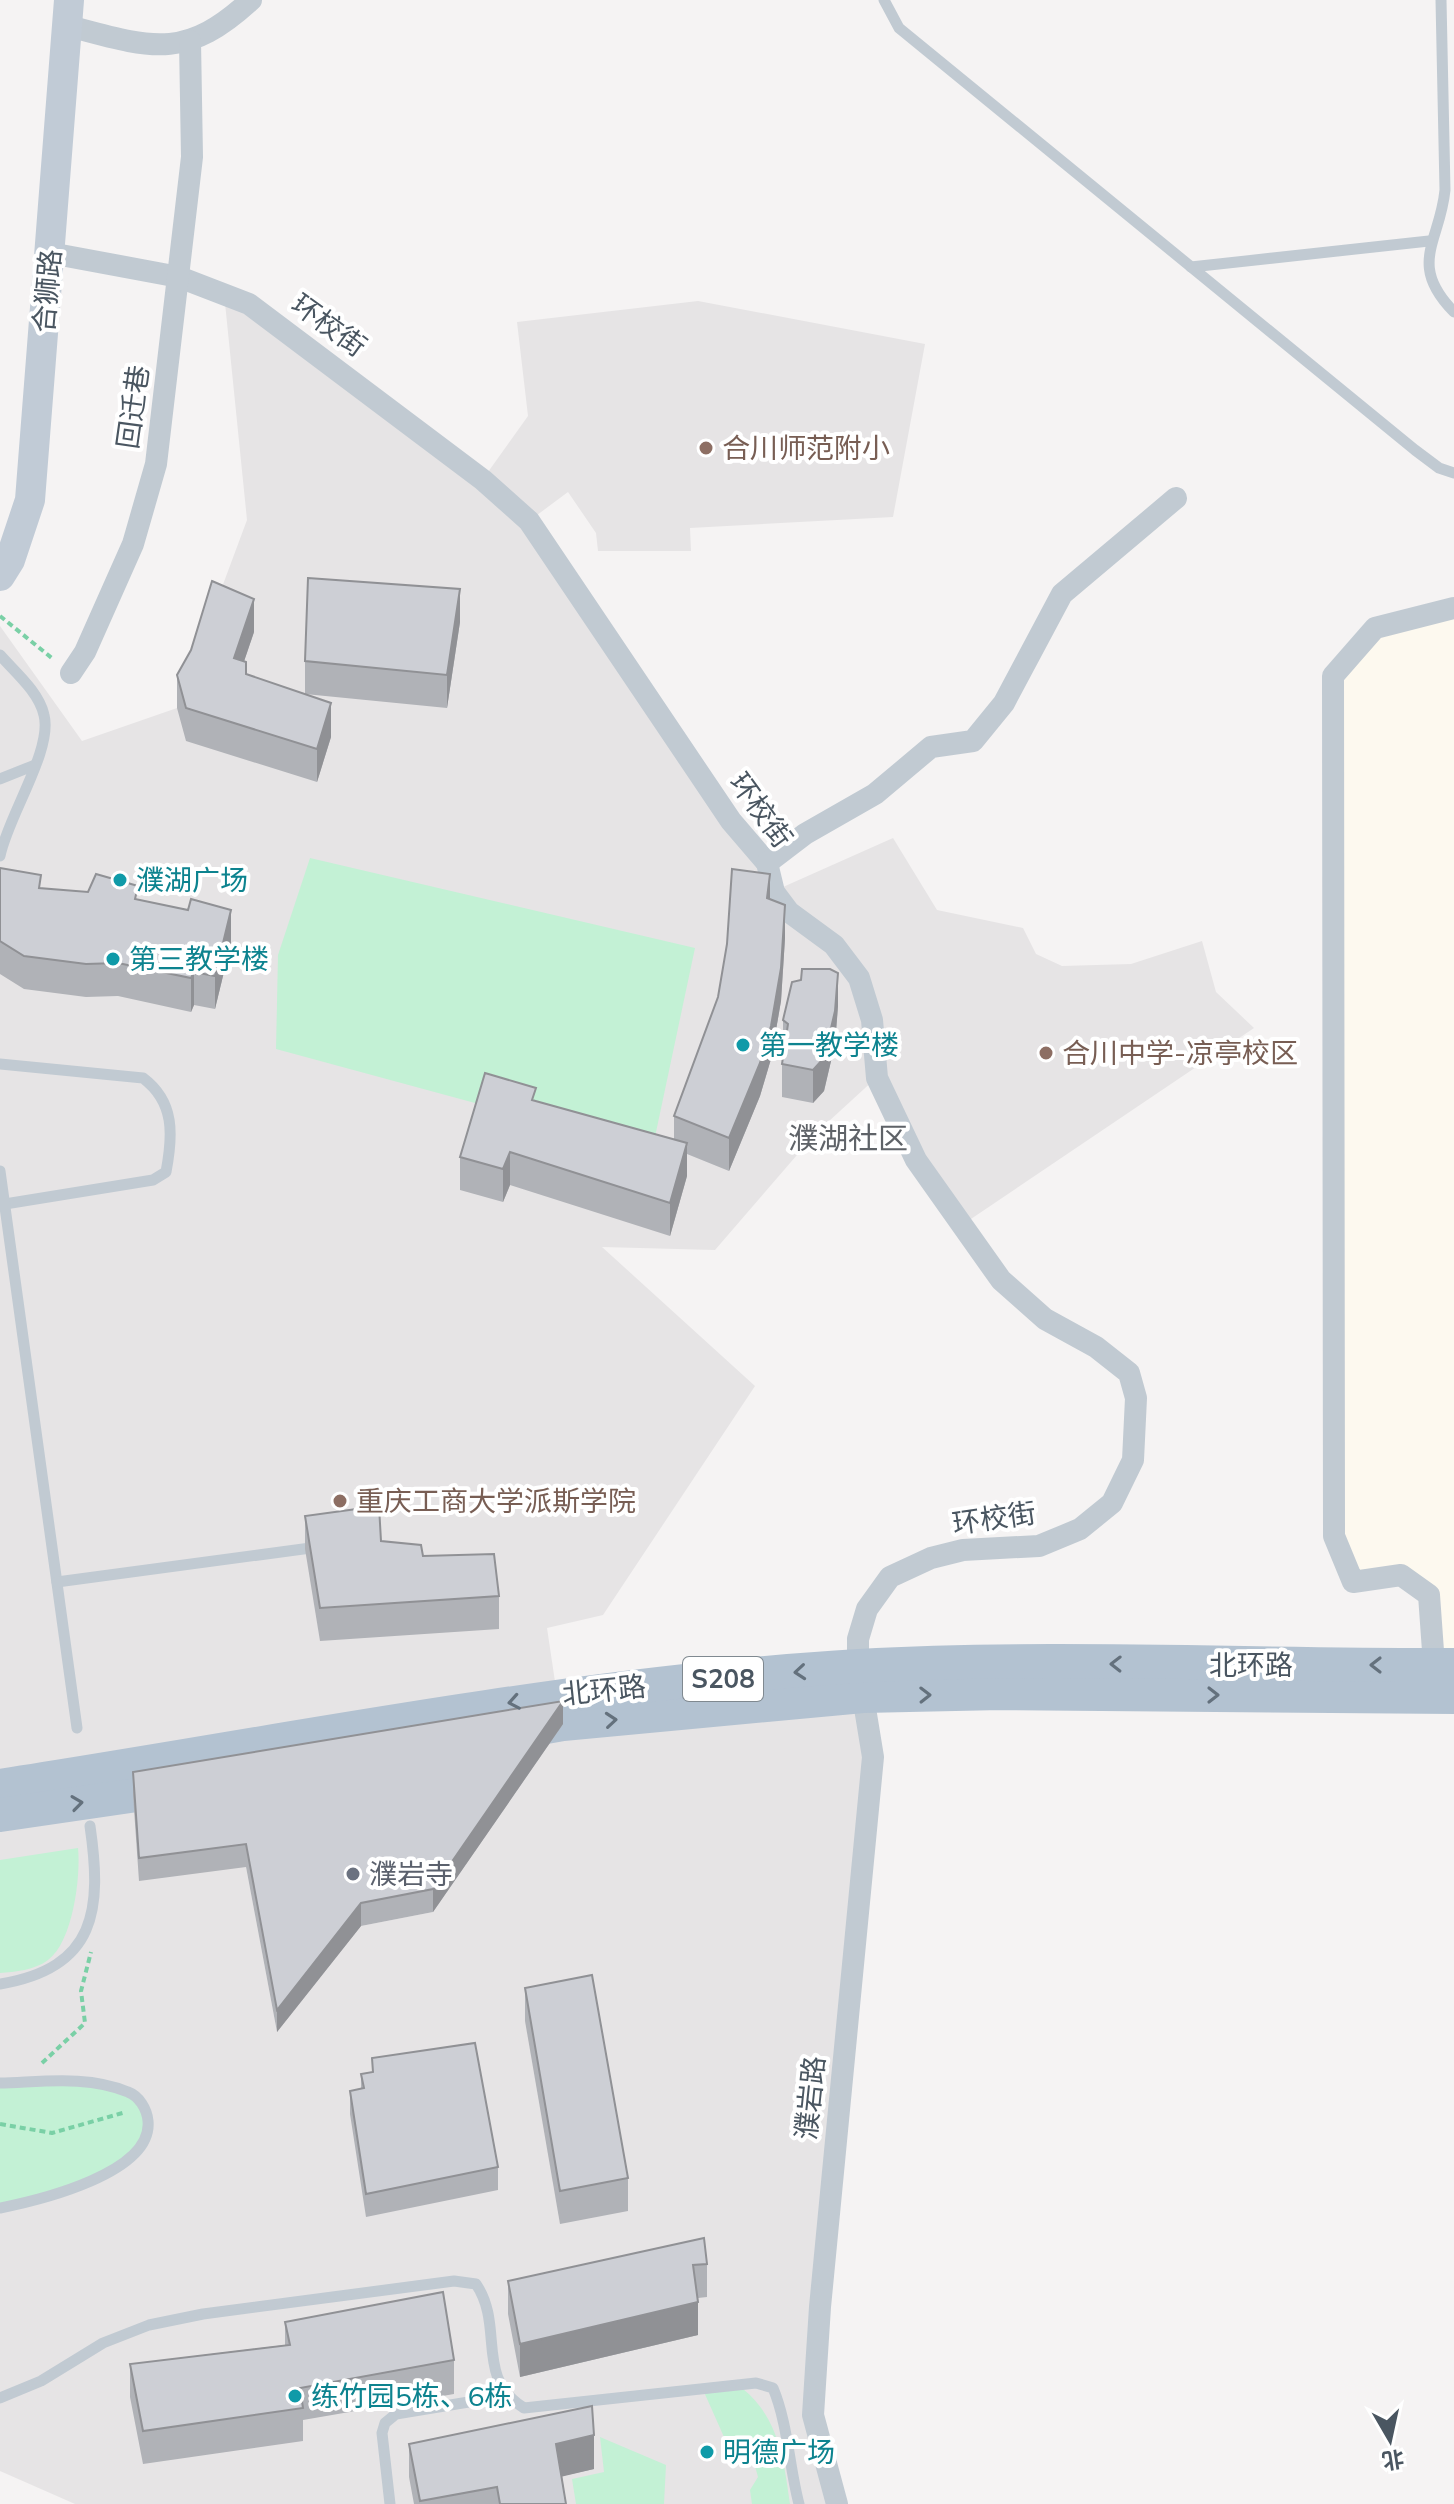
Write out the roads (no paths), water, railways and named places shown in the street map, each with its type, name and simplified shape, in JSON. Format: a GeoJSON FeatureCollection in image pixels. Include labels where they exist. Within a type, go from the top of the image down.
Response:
{"type":"FeatureCollection","features":[{"type":"Feature","properties":{"kind":"main road","name":"合狮路"},"geometry":{"type":"LineString","coordinates":[[0,576],[10,560],[30,500],[64,63],[72,14]]}},
{"type":"Feature","properties":{"kind":"main road","name":"北环路"},"geometry":{"type":"LineString","coordinates":[[331,1764],[563,1724],[997,1663],[1444,1665]]}},
{"type":"Feature","properties":{"kind":"main road","name":"北环路"},"geometry":{"type":"LineString","coordinates":[[0,1786],[248,1748],[557,1695],[860,1681],[1001,1693],[1454,1697]]}},
{"type":"Feature","properties":{"kind":"main road"},"geometry":{"type":"LineString","coordinates":[[0,1815],[239,1780]]}},
{"type":"Feature","properties":{"kind":"street"},"geometry":{"type":"LineString","coordinates":[[86,0],[72,14],[133,43],[165,47],[190,41],[219,27],[251,0]]}},
{"type":"Feature","properties":{"kind":"street","name":"回迁巷"},"geometry":{"type":"LineString","coordinates":[[71,673],[85,652],[133,544],[152,477],[192,157],[190,41]]}},
{"type":"Feature","properties":{"kind":"street","name":"环校街"},"geometry":{"type":"LineString","coordinates":[[50,253],[179,277],[249,304],[483,480],[529,521],[731,821],[767,863],[774,892],[789,912],[834,945],[859,978],[872,1020],[877,1078],[916,1160],[1001,1280],[1045,1319],[1096,1347],[1129,1373],[1136,1398],[1133,1460],[1112,1503],[1080,1529],[1039,1546],[963,1550],[931,1558],[890,1577],[867,1609],[858,1639],[860,1681]]}},
{"type":"Feature","properties":{"kind":"street"},"geometry":{"type":"LineString","coordinates":[[767,863],[805,834],[875,794],[931,747],[973,741],[1004,703],[1062,594],[1176,498]]}},
{"type":"Feature","properties":{"kind":"street"},"geometry":{"type":"LineString","coordinates":[[1444,1665],[1429,1595],[1401,1575],[1353,1582],[1334,1536],[1333,676],[1375,628],[1454,608]]}},
{"type":"Feature","properties":{"kind":"street","name":"濮岩路"},"geometry":{"type":"LineString","coordinates":[[837,2504],[813,2415],[821,2292],[873,1757],[860,1681]]}},
{"type":"Feature","properties":{"kind":"lane"},"geometry":{"type":"LineString","coordinates":[[884,0],[899,28],[1415,450],[1439,468],[1454,473]]}},
{"type":"Feature","properties":{"kind":"lane"},"geometry":{"type":"LineString","coordinates":[[1441,0],[1445,190],[1443,212],[1429,241],[1430,273],[1441,299],[1454,312]]}},
{"type":"Feature","properties":{"kind":"lane"},"geometry":{"type":"LineString","coordinates":[[1191,267],[1429,241]]}},
{"type":"Feature","properties":{"kind":"lane"},"geometry":{"type":"LineString","coordinates":[[0,655],[31,690],[44,713],[47,738],[6,829],[0,856]]}},
{"type":"Feature","properties":{"kind":"lane"},"geometry":{"type":"LineString","coordinates":[[0,779],[35,765]]}},
{"type":"Feature","properties":{"kind":"lane"},"geometry":{"type":"LineString","coordinates":[[0,1064],[143,1078],[159,1090],[168,1105],[166,1172],[153,1180],[5,1204]]}},
{"type":"Feature","properties":{"kind":"lane"},"geometry":{"type":"LineString","coordinates":[[0,1171],[77,1728]]}},
{"type":"Feature","properties":{"kind":"lane"},"geometry":{"type":"LineString","coordinates":[[57,1582],[334,1545]]}},
{"type":"Feature","properties":{"kind":"lane"},"geometry":{"type":"LineString","coordinates":[[0,1984],[55,1966],[83,1934],[95,1909],[96,1898],[97,1874],[90,1826]]}},
{"type":"Feature","properties":{"kind":"lane"},"geometry":{"type":"LineString","coordinates":[[0,2083],[86,2081],[131,2093],[145,2107],[148,2123],[144,2143],[130,2161],[46,2198],[0,2208]]}},
{"type":"Feature","properties":{"kind":"lane"},"geometry":{"type":"LineString","coordinates":[[0,2398],[41,2381],[103,2343],[149,2325],[203,2314],[454,2281],[476,2284],[487,2300],[495,2373],[505,2396],[524,2408],[756,2383],[773,2388],[781,2406],[789,2467],[799,2504]]}},
{"type":"Feature","properties":{"kind":"lane"},"geometry":{"type":"LineString","coordinates":[[390,2504],[382,2433],[385,2423],[396,2414],[505,2396]]}},
{"type":"Feature","properties":{"kind":"place","name":"合川师范附小"},"geometry":{"type":"Point","coordinates":[706,448]}},
{"type":"Feature","properties":{"kind":"place","name":"濮湖广场"},"geometry":{"type":"Point","coordinates":[120,880]}},
{"type":"Feature","properties":{"kind":"place","name":"第三教学楼"},"geometry":{"type":"Point","coordinates":[113,959]}},
{"type":"Feature","properties":{"kind":"place","name":"第一教学楼"},"geometry":{"type":"Point","coordinates":[743,1045]}},
{"type":"Feature","properties":{"kind":"place","name":"合川中学-凉亭校区"},"geometry":{"type":"Point","coordinates":[1046,1053]}},
{"type":"Feature","properties":{"kind":"place","name":"重庆工商大学派斯学院"},"geometry":{"type":"Point","coordinates":[340,1501]}},
{"type":"Feature","properties":{"kind":"place","name":"濮岩寺"},"geometry":{"type":"Point","coordinates":[353,1874]}},
{"type":"Feature","properties":{"kind":"place","name":"练竹园5栋、6栋"},"geometry":{"type":"Point","coordinates":[295,2396]}},
{"type":"Feature","properties":{"kind":"place","name":"明德广场"},"geometry":{"type":"Point","coordinates":[707,2452]}},
{"type":"Feature","properties":{"kind":"district","name":"濮湖社区"},"geometry":{"type":"Point","coordinates":[848,1139]}}]}
